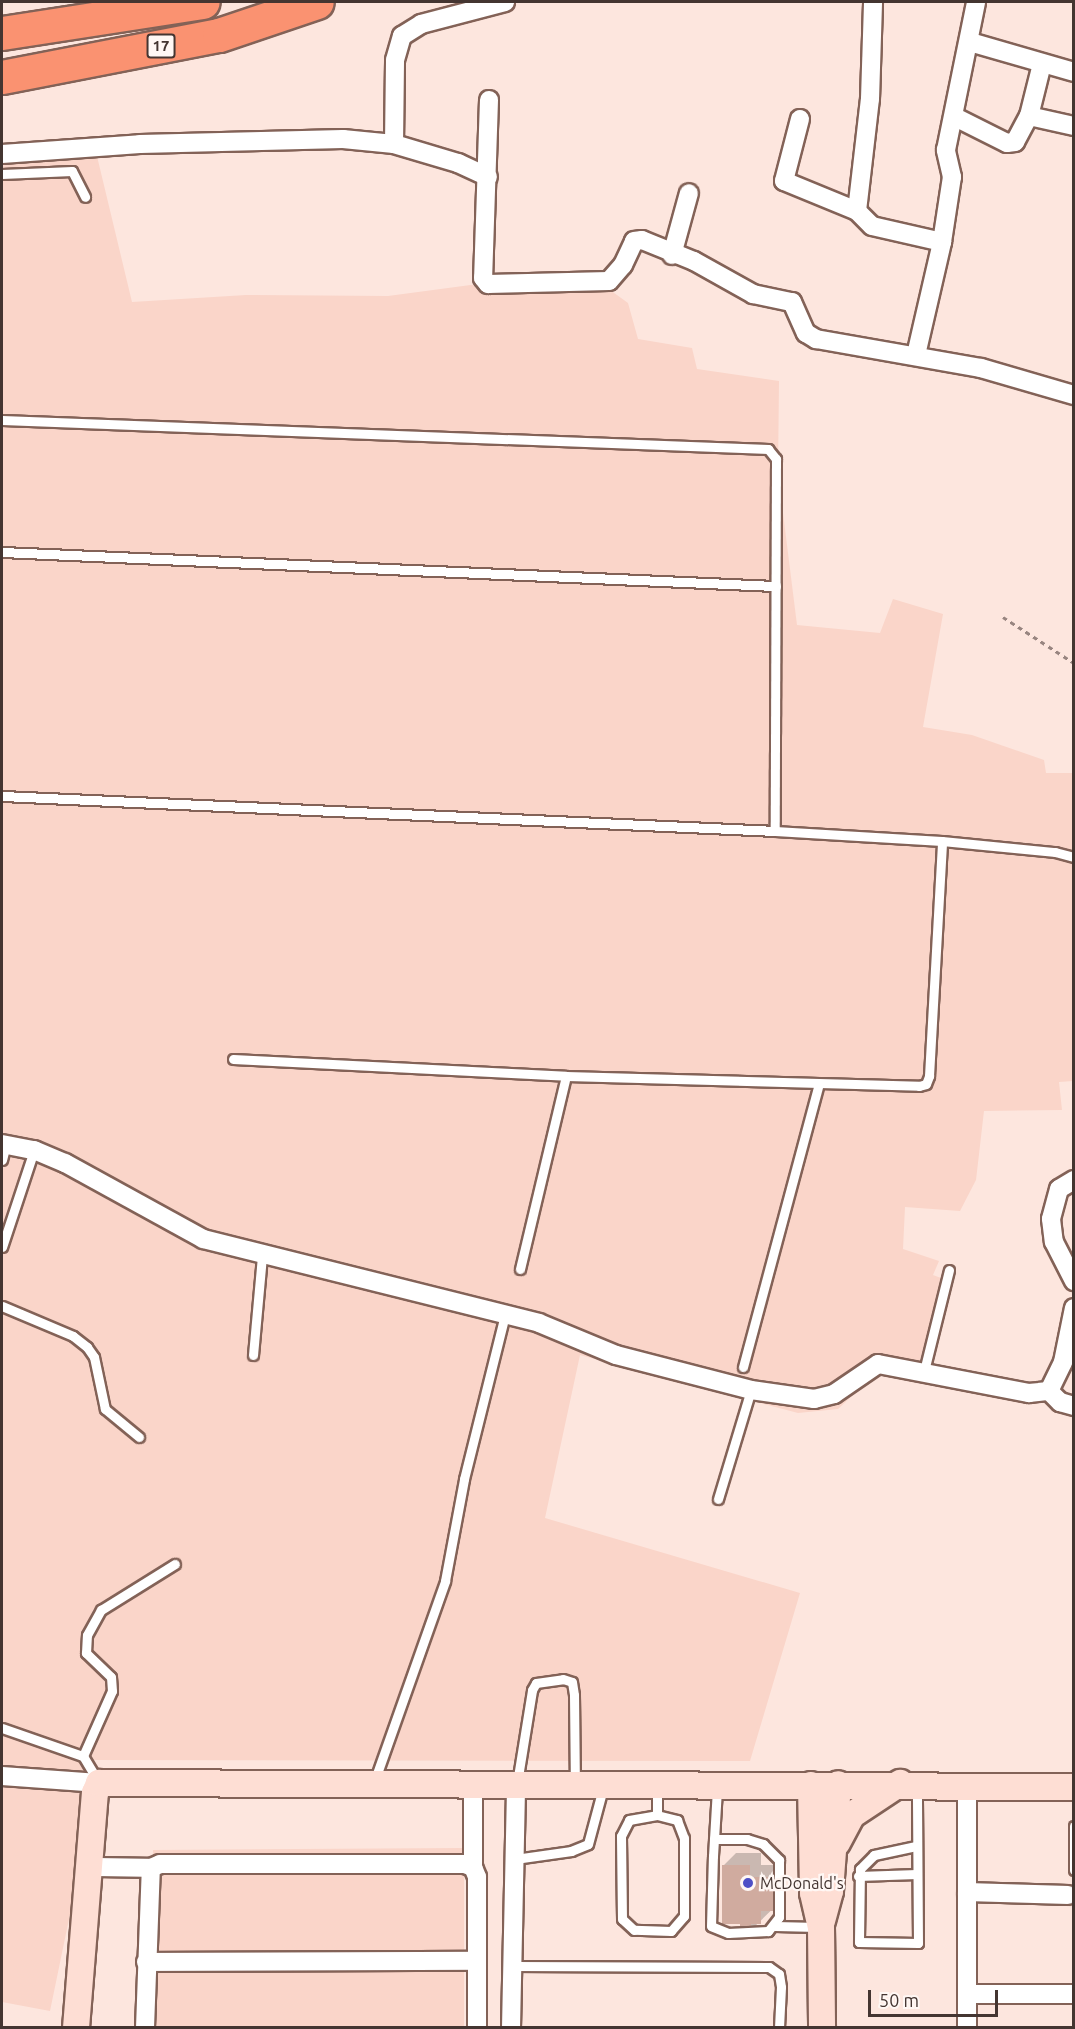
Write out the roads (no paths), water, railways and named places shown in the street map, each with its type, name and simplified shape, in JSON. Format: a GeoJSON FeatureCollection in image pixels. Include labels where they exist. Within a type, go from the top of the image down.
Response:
{"type":"FeatureCollection","features":[{"type":"Feature","properties":{"kind":"highway","name":"17"},"geometry":{"type":"LineString","coordinates":[[2,33],[203,2]]}},
{"type":"Feature","properties":{"kind":"highway","name":"17"},"geometry":{"type":"LineString","coordinates":[[2,77],[219,35],[317,2]]}},
{"type":"Feature","properties":{"kind":"main road"},"geometry":{"type":"LineString","coordinates":[[76,2028],[95,1793],[99,1783],[657,1787],[909,1784],[1074,1787]]}},
{"type":"Feature","properties":{"kind":"main road"},"geometry":{"type":"LineString","coordinates":[[821,1927],[830,1891],[838,1784]]}},
{"type":"Feature","properties":{"kind":"main road"},"geometry":{"type":"LineString","coordinates":[[833,1855],[852,1815],[909,1784]]}},
{"type":"Feature","properties":{"kind":"main road"},"geometry":{"type":"LineString","coordinates":[[811,1785],[813,1893],[821,1927],[822,2028]]}},
{"type":"Feature","properties":{"kind":"street"},"geometry":{"type":"LineString","coordinates":[[394,144],[395,60],[402,36],[422,24],[506,2]]}},
{"type":"Feature","properties":{"kind":"street"},"geometry":{"type":"LineString","coordinates":[[857,211],[870,99],[873,2]]}},
{"type":"Feature","properties":{"kind":"street"},"geometry":{"type":"LineString","coordinates":[[916,356],[942,242],[952,177],[946,150],[955,117],[976,2]]}},
{"type":"Feature","properties":{"kind":"street"},"geometry":{"type":"LineString","coordinates":[[970,42],[1074,72]]}},
{"type":"Feature","properties":{"kind":"street"},"geometry":{"type":"LineString","coordinates":[[955,117],[1007,143],[1015,142],[1029,116],[1042,64]]}},
{"type":"Feature","properties":{"kind":"street"},"geometry":{"type":"LineString","coordinates":[[489,100],[483,278],[488,284],[609,281],[623,265],[634,242],[642,240],[672,255],[694,261],[753,294],[792,302],[806,333],[816,339],[981,368],[1074,395]]}},
{"type":"Feature","properties":{"kind":"street"},"geometry":{"type":"LineString","coordinates":[[1029,116],[1074,126]]}},
{"type":"Feature","properties":{"kind":"street"},"geometry":{"type":"LineString","coordinates":[[800,119],[784,181],[857,211],[872,226],[942,242]]}},
{"type":"Feature","properties":{"kind":"street"},"geometry":{"type":"LineString","coordinates":[[2,154],[140,144],[342,139],[394,144],[458,163],[488,177]]}},
{"type":"Feature","properties":{"kind":"street"},"geometry":{"type":"LineString","coordinates":[[672,255],[689,193]]}},
{"type":"Feature","properties":{"kind":"street"},"geometry":{"type":"LineString","coordinates":[[3,1149],[34,1150],[65,1163],[203,1239],[262,1257],[505,1314],[573,1335],[616,1356],[751,1390],[825,1399],[878,1364],[924,1371],[1029,1393],[1049,1391]]}},
{"type":"Feature","properties":{"kind":"street"},"geometry":{"type":"LineString","coordinates":[[1073,1276],[1054,1242],[1051,1219],[1059,1189],[1074,1180]]}},
{"type":"Feature","properties":{"kind":"street"},"geometry":{"type":"LineString","coordinates":[[1049,1391],[1063,1362],[1074,1308]]}},
{"type":"Feature","properties":{"kind":"street"},"geometry":{"type":"LineString","coordinates":[[1049,1391],[1060,1402],[1074,1406]]}},
{"type":"Feature","properties":{"kind":"street"},"geometry":{"type":"LineString","coordinates":[[2,1776],[99,1783]]}},
{"type":"Feature","properties":{"kind":"street"},"geometry":{"type":"LineString","coordinates":[[473,1785],[473,1867],[477,1877],[477,2028]]}},
{"type":"Feature","properties":{"kind":"street"},"geometry":{"type":"LineString","coordinates":[[511,2028],[516,1785]]}},
{"type":"Feature","properties":{"kind":"street"},"geometry":{"type":"LineString","coordinates":[[967,1785],[967,2028]]}},
{"type":"Feature","properties":{"kind":"street"},"geometry":{"type":"LineString","coordinates":[[89,1867],[151,1869],[160,1864],[465,1864],[473,1867]]}},
{"type":"Feature","properties":{"kind":"street"},"geometry":{"type":"LineString","coordinates":[[145,2028],[151,1869]]}},
{"type":"Feature","properties":{"kind":"street"},"geometry":{"type":"LineString","coordinates":[[967,1892],[1068,1895]]}},
{"type":"Feature","properties":{"kind":"street"},"geometry":{"type":"LineString","coordinates":[[146,1962],[477,1960]]}},
{"type":"Feature","properties":{"kind":"street"},"geometry":{"type":"LineString","coordinates":[[967,1994],[1074,1994]]}},
{"type":"Feature","properties":{"kind":"lane"},"geometry":{"type":"LineString","coordinates":[[2,174],[72,171],[85,197]]}},
{"type":"Feature","properties":{"kind":"lane"},"geometry":{"type":"LineString","coordinates":[[2,420],[768,449],[776,459],[775,831]]}},
{"type":"Feature","properties":{"kind":"lane"},"geometry":{"type":"LineString","coordinates":[[2,552],[776,586]]}},
{"type":"Feature","properties":{"kind":"lane"},"geometry":{"type":"LineString","coordinates":[[2,796],[775,831],[942,841],[1055,852],[1074,857]]}},
{"type":"Feature","properties":{"kind":"lane"},"geometry":{"type":"LineString","coordinates":[[233,1059],[566,1076],[819,1084],[926,1084],[942,841]]}},
{"type":"Feature","properties":{"kind":"lane"},"geometry":{"type":"LineString","coordinates":[[520,1269],[566,1076]]}},
{"type":"Feature","properties":{"kind":"lane"},"geometry":{"type":"LineString","coordinates":[[743,1368],[819,1084]]}},
{"type":"Feature","properties":{"kind":"lane"},"geometry":{"type":"LineString","coordinates":[[2,1247],[34,1150]]}},
{"type":"Feature","properties":{"kind":"lane"},"geometry":{"type":"LineString","coordinates":[[253,1355],[262,1257]]}},
{"type":"Feature","properties":{"kind":"lane"},"geometry":{"type":"LineString","coordinates":[[924,1371],[949,1270]]}},
{"type":"Feature","properties":{"kind":"lane"},"geometry":{"type":"LineString","coordinates":[[2,1306],[73,1336],[87,1347],[94,1357],[105,1409],[139,1437]]}},
{"type":"Feature","properties":{"kind":"lane"},"geometry":{"type":"LineString","coordinates":[[373,1785],[445,1581],[464,1479],[505,1314]]}},
{"type":"Feature","properties":{"kind":"lane"},"geometry":{"type":"LineString","coordinates":[[718,1499],[751,1390]]}},
{"type":"Feature","properties":{"kind":"lane"},"geometry":{"type":"LineString","coordinates":[[83,1756],[112,1691],[111,1677],[86,1653],[87,1635],[101,1610],[175,1564]]}},
{"type":"Feature","properties":{"kind":"lane"},"geometry":{"type":"LineString","coordinates":[[516,1785],[532,1690],[536,1683],[563,1679],[572,1682],[574,1695],[575,1786]]}},
{"type":"Feature","properties":{"kind":"lane"},"geometry":{"type":"LineString","coordinates":[[2,1728],[83,1756],[99,1783]]}},
{"type":"Feature","properties":{"kind":"lane"},"geometry":{"type":"LineString","coordinates":[[909,1784],[916,1846],[919,1941],[915,1944],[859,1942],[858,1875],[864,1862],[874,1855],[916,1846]]}},
{"type":"Feature","properties":{"kind":"lane"},"geometry":{"type":"LineString","coordinates":[[515,1859],[571,1851],[588,1844],[603,1786]]}},
{"type":"Feature","properties":{"kind":"lane"},"geometry":{"type":"LineString","coordinates":[[717,1786],[711,1926],[728,1933],[757,1933],[775,1926],[821,1927]]}},
{"type":"Feature","properties":{"kind":"lane"},"geometry":{"type":"LineString","coordinates":[[657,1787],[657,1815]]}},
{"type":"Feature","properties":{"kind":"lane"},"geometry":{"type":"LineString","coordinates":[[657,1815],[677,1820],[684,1838],[684,1916],[671,1930],[634,1930],[622,1919],[621,1836],[629,1820],[657,1815]]}},
{"type":"Feature","properties":{"kind":"lane"},"geometry":{"type":"LineString","coordinates":[[1073,1827],[1074,1870]]}},
{"type":"Feature","properties":{"kind":"lane"},"geometry":{"type":"LineString","coordinates":[[714,1839],[747,1839],[763,1844],[779,1860],[779,1917],[775,1926]]}},
{"type":"Feature","properties":{"kind":"lane"},"geometry":{"type":"LineString","coordinates":[[858,1875],[917,1874]]}},
{"type":"Feature","properties":{"kind":"lane"},"geometry":{"type":"LineString","coordinates":[[513,1966],[769,1967],[779,1974],[781,1987],[779,2028]]}},
{"type":"Feature","properties":{"kind":"place","name":"McDonald's"},"geometry":{"type":"Point","coordinates":[748,1883]}}]}
